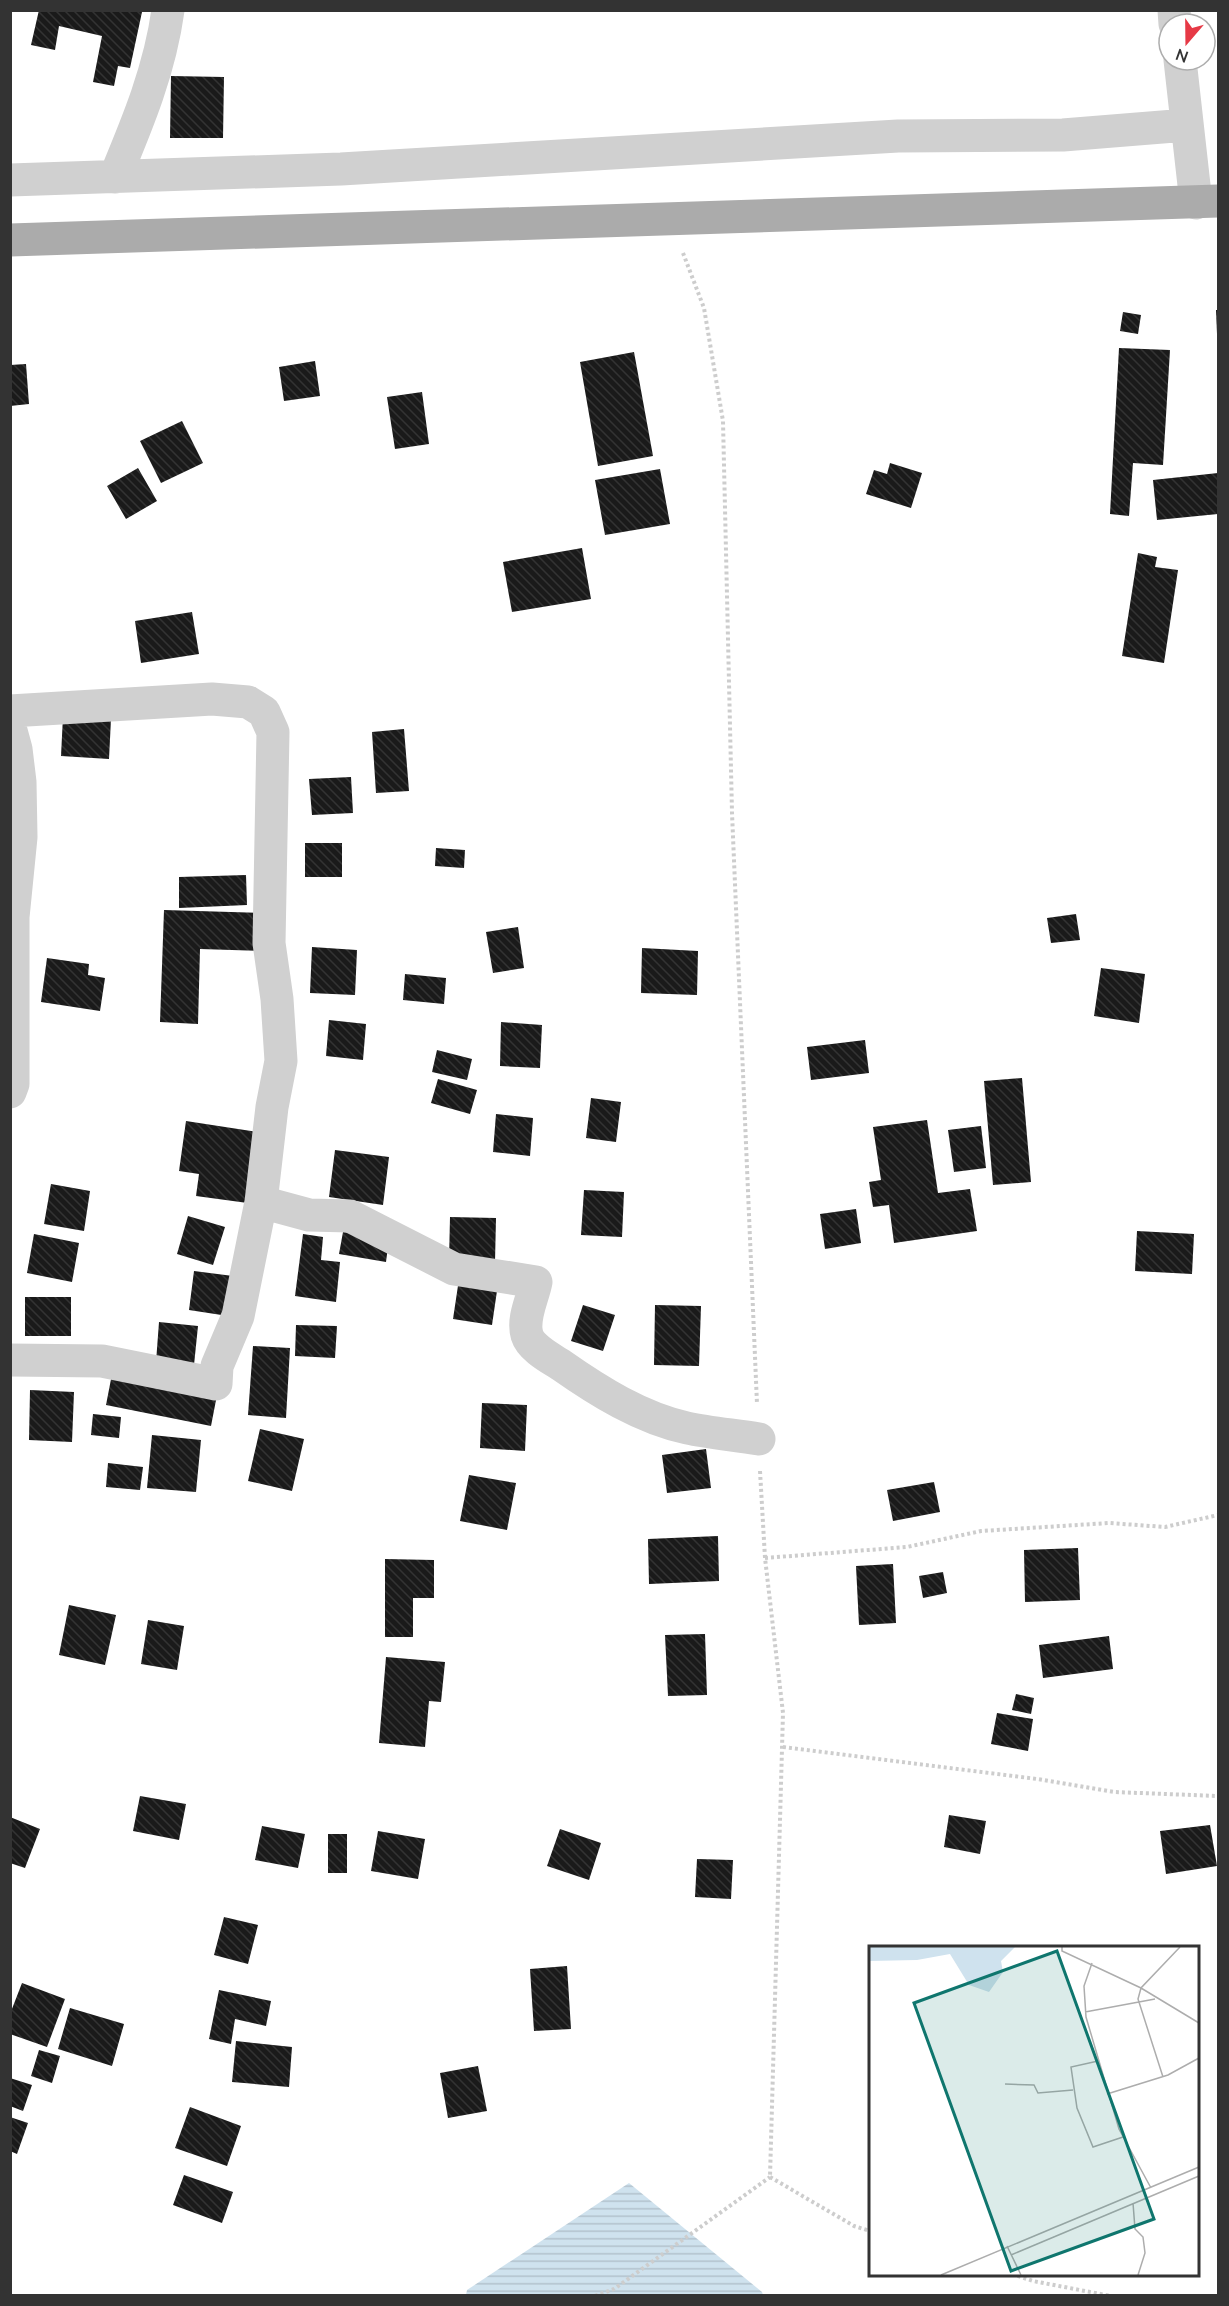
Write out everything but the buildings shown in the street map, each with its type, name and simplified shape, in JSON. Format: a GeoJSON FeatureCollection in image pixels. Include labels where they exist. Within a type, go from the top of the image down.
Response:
{"type":"FeatureCollection","features":[{"type":"Feature","properties":{"kind":"main road"},"geometry":{"type":"LineString","coordinates":[[10,240],[1207,202]]}},
{"type":"Feature","properties":{"kind":"street"},"geometry":{"type":"LineString","coordinates":[[115,177],[144,106],[164,43],[168,10]]}},
{"type":"Feature","properties":{"kind":"street"},"geometry":{"type":"LineString","coordinates":[[1181,72],[1187,125],[1207,202]]}},
{"type":"Feature","properties":{"kind":"street"},"geometry":{"type":"LineString","coordinates":[[10,180],[341,169],[898,136],[1063,135],[1187,125]]}},
{"type":"Feature","properties":{"kind":"street"},"geometry":{"type":"LineString","coordinates":[[10,711],[212,699],[248,702],[264,712],[273,732],[269,943],[277,999],[281,1060],[272,1107],[261,1202],[238,1316],[217,1366],[216,1383],[102,1361],[10,1360]]}},
{"type":"Feature","properties":{"kind":"street"},"geometry":{"type":"LineString","coordinates":[[10,727],[20,782],[21,837],[13,917],[11,1087]]}},
{"type":"Feature","properties":{"kind":"street"},"geometry":{"type":"LineString","coordinates":[[261,1202],[309,1215],[350,1216],[454,1269],[536,1282],[526,1317],[527,1336],[539,1351],[624,1404],[661,1420],[686,1428],[759,1439]]}},
{"type":"Feature","properties":{"kind":"path"},"geometry":{"type":"LineString","coordinates":[[670,218],[704,308],[723,421],[732,813],[759,1439],[765,1558],[783,1713],[770,2177]]}},
{"type":"Feature","properties":{"kind":"path"},"geometry":{"type":"LineString","coordinates":[[765,1558],[907,1546],[981,1531],[1109,1523],[1165,1527],[1218,1515]]}},
{"type":"Feature","properties":{"kind":"path"},"geometry":{"type":"LineString","coordinates":[[783,1747],[1037,1779],[1114,1792],[1218,1796]]}},
{"type":"Feature","properties":{"kind":"path"},"geometry":{"type":"LineString","coordinates":[[770,2177],[855,2226],[869,2231]]}},
{"type":"Feature","properties":{"kind":"path"},"geometry":{"type":"LineString","coordinates":[[595,2295],[614,2289],[770,2177]]}},
{"type":"Feature","properties":{"kind":"path"},"geometry":{"type":"LineString","coordinates":[[1018,2276],[1033,2281],[1111,2295]]}},
{"type":"Feature","properties":{"kind":"water"},"geometry":{"type":"Polygon","coordinates":[[[629,2183],[763,2295],[466,2295],[467,2290],[629,2183]]]}}]}
